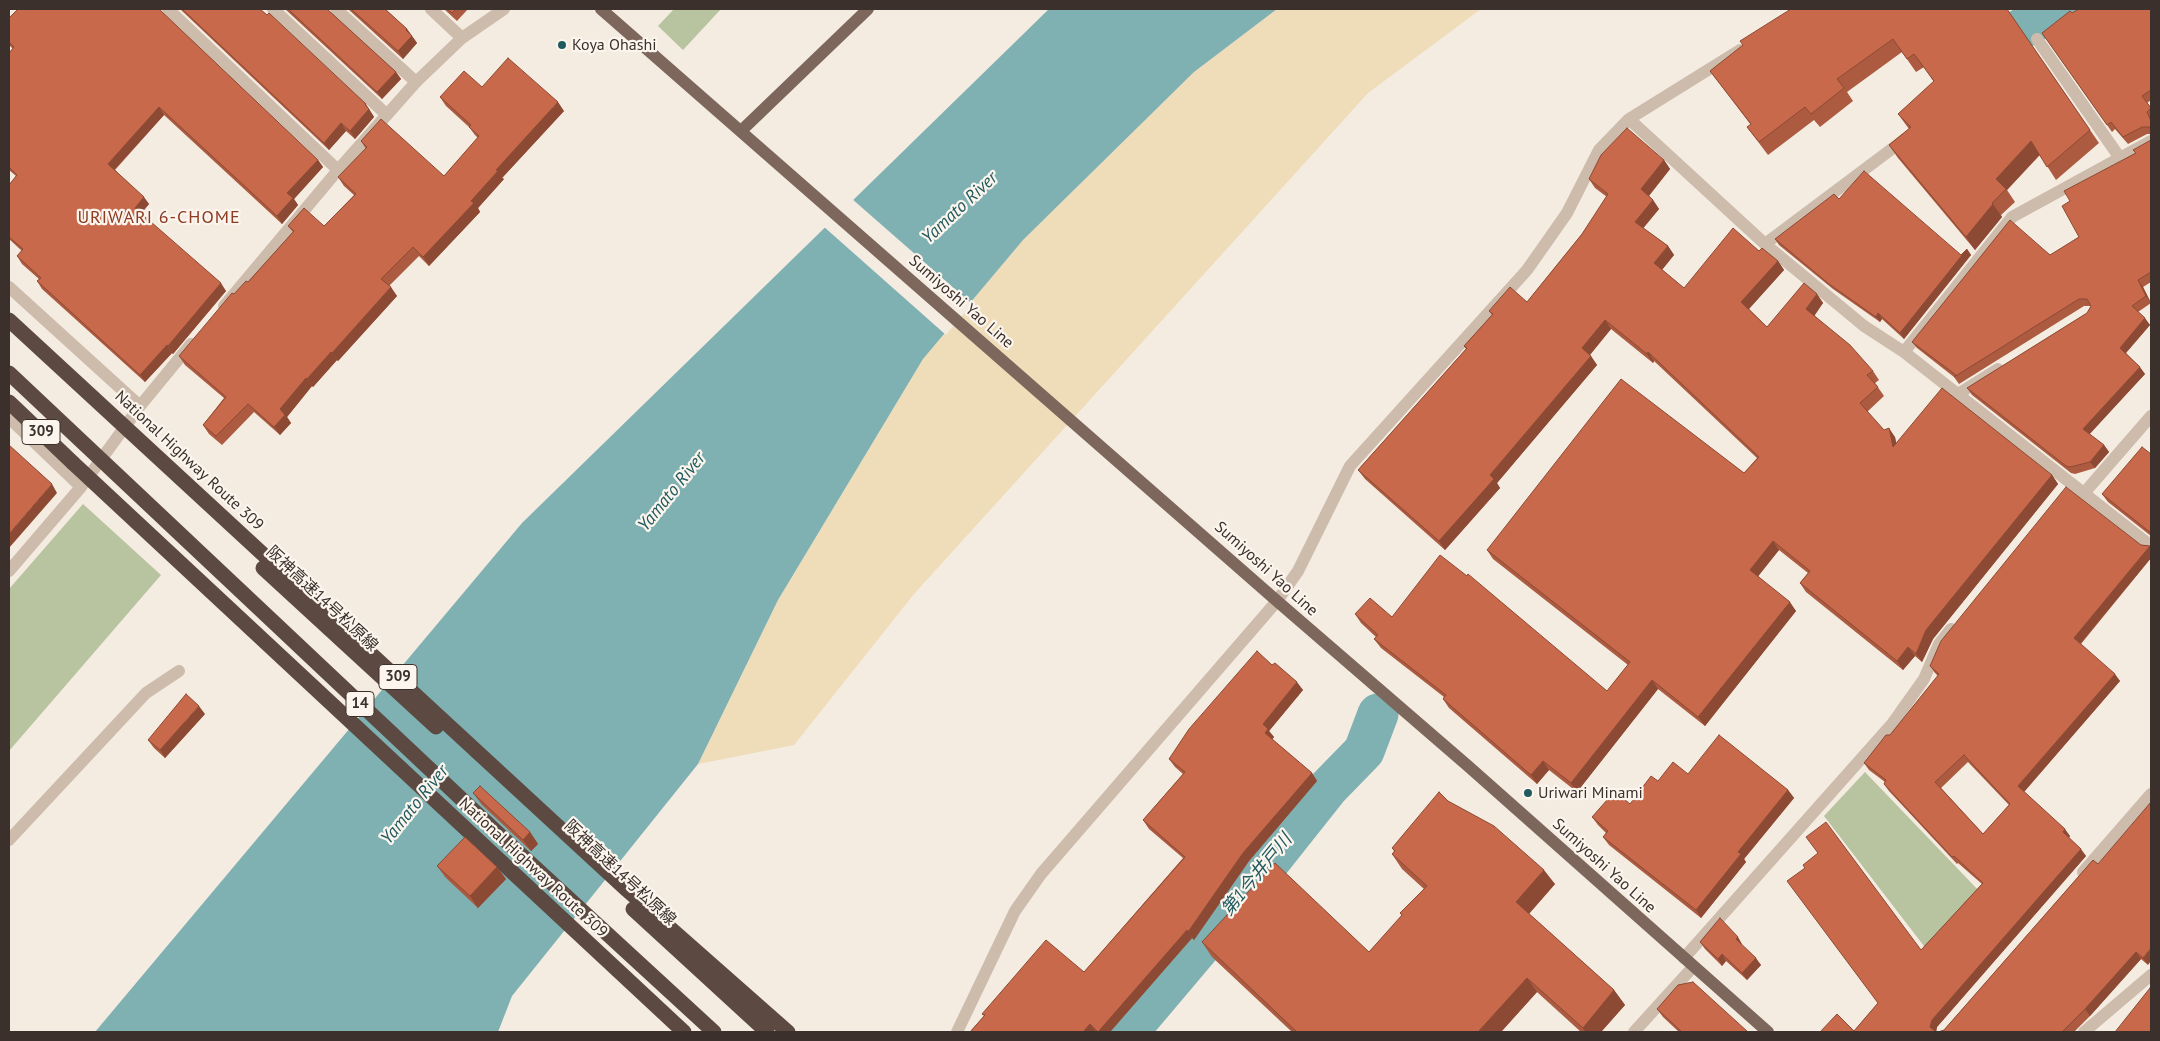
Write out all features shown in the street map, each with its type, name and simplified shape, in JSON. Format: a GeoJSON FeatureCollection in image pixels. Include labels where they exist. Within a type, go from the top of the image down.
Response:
{"type":"FeatureCollection","features":[{"type":"Feature","properties":{"kind":"highway","name":"National Highway Route 309"},"geometry":{"type":"LineString","coordinates":[[9,320],[627,890],[788,1032]]}},
{"type":"Feature","properties":{"kind":"highway","name":"阪神高速14号松原線"},"geometry":{"type":"LineString","coordinates":[[9,333],[767,1032]]}},
{"type":"Feature","properties":{"kind":"highway","name":"14"},"geometry":{"type":"LineString","coordinates":[[9,373],[504,839],[714,1032]]}},
{"type":"Feature","properties":{"kind":"highway","name":"National Highway Route 309"},"geometry":{"type":"LineString","coordinates":[[9,402],[684,1032]]}},
{"type":"Feature","properties":{"kind":"highway"},"geometry":{"type":"LineString","coordinates":[[744,1011],[773,1032]]}},
{"type":"Feature","properties":{"kind":"main road","name":"Sumiyoshi Yao Line"},"geometry":{"type":"LineString","coordinates":[[601,9],[1468,766],[1768,1032]]}},
{"type":"Feature","properties":{"kind":"main road"},"geometry":{"type":"LineString","coordinates":[[741,131],[868,9]]}},
{"type":"Feature","properties":{"kind":"street"},"geometry":{"type":"LineString","coordinates":[[168,9],[338,170]]}},
{"type":"Feature","properties":{"kind":"street"},"geometry":{"type":"LineString","coordinates":[[273,9],[387,115]]}},
{"type":"Feature","properties":{"kind":"street"},"geometry":{"type":"LineString","coordinates":[[336,9],[416,82]]}},
{"type":"Feature","properties":{"kind":"street"},"geometry":{"type":"LineString","coordinates":[[431,9],[462,38]]}},
{"type":"Feature","properties":{"kind":"street"},"geometry":{"type":"LineString","coordinates":[[217,314],[338,170],[416,82],[462,38],[504,9]]}},
{"type":"Feature","properties":{"kind":"street"},"geometry":{"type":"LineString","coordinates":[[957,1032],[1015,911],[1041,874],[1277,601],[1298,571],[1350,466],[1527,270],[1567,213],[1599,150],[1629,119],[1754,40]]}},
{"type":"Feature","properties":{"kind":"street"},"geometry":{"type":"LineString","coordinates":[[2037,40],[2120,158]]}},
{"type":"Feature","properties":{"kind":"street"},"geometry":{"type":"LineString","coordinates":[[1629,119],[1765,244],[1864,326],[1904,352],[2068,485],[2085,492],[2151,546]]}},
{"type":"Feature","properties":{"kind":"street"},"geometry":{"type":"LineString","coordinates":[[1765,244],[1906,138]]}},
{"type":"Feature","properties":{"kind":"street"},"geometry":{"type":"LineString","coordinates":[[1904,352],[2012,217],[2151,141]]}},
{"type":"Feature","properties":{"kind":"street"},"geometry":{"type":"LineString","coordinates":[[9,287],[140,406]]}},
{"type":"Feature","properties":{"kind":"street"},"geometry":{"type":"LineString","coordinates":[[9,571],[81,487],[140,406],[198,337]]}},
{"type":"Feature","properties":{"kind":"street"},"geometry":{"type":"LineString","coordinates":[[1958,394],[2007,364]]}},
{"type":"Feature","properties":{"kind":"street"},"geometry":{"type":"LineString","coordinates":[[2085,492],[2151,416]]}},
{"type":"Feature","properties":{"kind":"street"},"geometry":{"type":"LineString","coordinates":[[9,418],[81,487]]}},
{"type":"Feature","properties":{"kind":"street"},"geometry":{"type":"LineString","coordinates":[[1684,958],[1892,724],[1924,679],[1939,644],[1958,621]]}},
{"type":"Feature","properties":{"kind":"street"},"geometry":{"type":"LineString","coordinates":[[9,840],[146,693],[179,671]]}},
{"type":"Feature","properties":{"kind":"street"},"geometry":{"type":"LineString","coordinates":[[2073,883],[2151,794]]}},
{"type":"Feature","properties":{"kind":"street"},"geometry":{"type":"LineString","coordinates":[[1634,1032],[1694,967]]}},
{"type":"Feature","properties":{"kind":"street"},"geometry":{"type":"LineString","coordinates":[[2084,1032],[2151,975]]}},
{"type":"Feature","properties":{"kind":"green space"},"geometry":{"type":"Polygon","coordinates":[[[674,9],[721,9],[683,50],[658,26],[674,9]]]}},
{"type":"Feature","properties":{"kind":"green space"},"geometry":{"type":"Polygon","coordinates":[[[83,504],[161,575],[9,751],[9,589],[83,504]]]}},
{"type":"Feature","properties":{"kind":"green space"},"geometry":{"type":"Polygon","coordinates":[[[1865,772],[1980,892],[1927,950],[1824,816],[1865,772]]]}},
{"type":"Feature","properties":{"kind":"sand"},"geometry":{"type":"Polygon","coordinates":[[[1277,9],[1481,9],[1368,93],[914,594],[794,745],[698,764],[778,600],[923,359],[1023,240],[1194,72],[1277,9]]]}},
{"type":"Feature","properties":{"kind":"water","name":"Yamato River"},"geometry":{"type":"Polygon","coordinates":[[[1049,9],[1277,9],[1194,72],[1023,240],[923,359],[778,600],[698,764],[512,996],[498,1032],[95,1032],[522,523],[1049,9]]]}},
{"type":"Feature","properties":{"kind":"pier"},"geometry":{"type":"Polygon","coordinates":[[[851,198],[972,304],[946,335],[823,226],[851,198]]]}},
{"type":"Feature","properties":{"kind":"building"},"geometry":{"type":"Polygon","coordinates":[[[18,9],[159,9],[318,160],[287,193],[293,198],[277,216],[159,107],[108,164],[144,197],[135,208],[221,283],[168,346],[140,375],[37,281],[41,278],[17,256],[23,249],[9,237],[9,185],[17,175],[9,167],[9,53],[14,47],[9,42],[9,18],[18,9]]]}},
{"type":"Feature","properties":{"kind":"building"},"geometry":{"type":"Polygon","coordinates":[[[182,9],[260,9],[267,15],[269,13],[366,104],[369,109],[350,131],[341,123],[324,143],[182,9]]]}},
{"type":"Feature","properties":{"kind":"building"},"geometry":{"type":"Polygon","coordinates":[[[288,9],[327,9],[396,72],[377,92],[288,9]]]}},
{"type":"Feature","properties":{"kind":"building"},"geometry":{"type":"Polygon","coordinates":[[[351,9],[385,9],[412,36],[398,51],[351,9]]]}},
{"type":"Feature","properties":{"kind":"building"},"geometry":{"type":"Polygon","coordinates":[[[447,9],[456,9],[452,13],[447,9]]]}},
{"type":"Feature","properties":{"kind":"building"},"geometry":{"type":"Polygon","coordinates":[[[1791,9],[2007,9],[2090,130],[2047,167],[2031,141],[1996,179],[2006,189],[1992,203],[1966,237],[1889,145],[1911,127],[1898,114],[1934,81],[1914,54],[1907,59],[1893,39],[1837,79],[1844,88],[1811,114],[1805,107],[1759,142],[1747,127],[1751,124],[1710,71],[1743,45],[1740,41],[1791,9]]]}},
{"type":"Feature","properties":{"kind":"building"},"geometry":{"type":"Polygon","coordinates":[[[2079,9],[2151,9],[2151,90],[2142,96],[2151,108],[2147,112],[2151,121],[2151,129],[2150,127],[2142,127],[2123,137],[2111,122],[2107,125],[2042,33],[2070,11],[2072,13],[2079,9]]]}},
{"type":"Feature","properties":{"kind":"building"},"geometry":{"type":"Polygon","coordinates":[[[508,58],[558,102],[496,170],[498,171],[471,201],[474,203],[423,257],[413,247],[381,279],[391,287],[332,353],[306,378],[280,409],[285,415],[274,427],[248,404],[216,436],[203,425],[226,397],[179,356],[232,293],[234,294],[246,281],[248,282],[294,231],[288,226],[304,208],[324,226],[356,194],[338,177],[367,147],[361,141],[381,119],[444,176],[479,136],[469,127],[471,125],[440,97],[464,71],[482,87],[508,58]]]}},
{"type":"Feature","properties":{"kind":"building"},"geometry":{"type":"Polygon","coordinates":[[[1627,128],[1664,160],[1641,189],[1653,200],[1635,222],[1668,246],[1654,263],[1684,288],[1733,228],[1759,251],[1762,248],[1778,261],[1741,302],[1767,327],[1804,283],[1817,294],[1806,309],[1850,345],[1873,371],[1867,375],[1878,387],[1860,403],[1884,430],[1889,428],[1893,447],[1942,388],[2052,475],[1926,630],[1916,654],[1908,647],[1897,661],[1800,583],[1810,571],[1773,541],[1750,570],[1790,602],[1698,717],[1652,680],[1571,783],[1543,761],[1531,775],[1443,699],[1446,695],[1374,639],[1378,635],[1355,614],[1370,598],[1392,617],[1440,555],[1467,576],[1468,574],[1607,691],[1630,662],[1487,550],[1621,379],[1744,473],[1759,457],[1648,352],[1647,354],[1605,320],[1582,348],[1591,356],[1490,475],[1494,479],[1439,541],[1358,470],[1467,348],[1464,346],[1493,314],[1489,311],[1510,287],[1527,302],[1582,234],[1608,194],[1589,179],[1601,155],[1627,128]]]}},
{"type":"Feature","properties":{"kind":"building"},"geometry":{"type":"Polygon","coordinates":[[[2151,140],[2151,272],[2138,280],[2146,296],[2132,306],[2145,318],[2120,348],[2140,367],[2083,429],[2104,445],[2090,462],[2070,467],[2066,466],[1967,388],[2087,313],[2091,306],[2087,299],[2079,299],[1954,377],[1956,375],[1912,342],[2010,220],[2050,255],[2079,237],[2062,206],[2070,201],[2064,191],[2136,153],[2133,150],[2151,140]]]}},
{"type":"Feature","properties":{"kind":"building"},"geometry":{"type":"Polygon","coordinates":[[[1864,171],[1961,255],[1967,249],[1900,333],[1878,313],[1876,317],[1829,284],[1775,239],[1834,194],[1839,199],[1864,171]]]}},
{"type":"Feature","properties":{"kind":"building"},"geometry":{"type":"Polygon","coordinates":[[[9,445],[52,484],[9,534],[9,445]]]}},
{"type":"Feature","properties":{"kind":"building"},"geometry":{"type":"Polygon","coordinates":[[[2142,447],[2151,454],[2151,533],[2102,494],[2142,447]]]}},
{"type":"Feature","properties":{"kind":"building"},"geometry":{"type":"Polygon","coordinates":[[[2066,487],[2141,545],[2150,546],[2074,638],[2115,674],[2018,786],[2065,829],[2063,832],[2081,849],[1932,1020],[1930,1027],[1936,1032],[1820,1032],[1837,1014],[1854,1031],[1878,1003],[1787,881],[1805,868],[1803,865],[1818,853],[1806,837],[1826,822],[1921,950],[1983,883],[1954,856],[1952,857],[1884,784],[1886,780],[1864,763],[1886,735],[1890,735],[1939,674],[1930,666],[1941,641],[2066,487]],[[1964,755],[1935,782],[1983,834],[2010,804],[1964,755]]]}},
{"type":"Feature","properties":{"kind":"building"},"geometry":{"type":"Polygon","coordinates":[[[1257,651],[1272,665],[1275,663],[1297,682],[1263,724],[1268,729],[1265,733],[1312,773],[1243,853],[1188,932],[1187,930],[1098,1032],[1090,1024],[1083,1032],[970,1032],[985,1015],[982,1014],[1046,940],[1084,972],[1185,857],[1143,820],[1185,772],[1169,759],[1189,729],[1257,651]]]}},
{"type":"Feature","properties":{"kind":"building"},"geometry":{"type":"Polygon","coordinates":[[[186,694],[199,706],[160,750],[148,740],[186,694]]]}},
{"type":"Feature","properties":{"kind":"building"},"geometry":{"type":"Polygon","coordinates":[[[1719,735],[1788,790],[1738,852],[1741,854],[1696,910],[1603,837],[1608,831],[1592,817],[1615,791],[1630,804],[1651,776],[1658,781],[1673,762],[1688,774],[1719,735]]]}},
{"type":"Feature","properties":{"kind":"building"},"geometry":{"type":"Polygon","coordinates":[[[480,786],[530,832],[523,840],[473,793],[480,786]]]}},
{"type":"Feature","properties":{"kind":"building"},"geometry":{"type":"Polygon","coordinates":[[[1439,792],[1448,801],[1494,826],[1544,870],[1516,902],[1614,990],[1583,1028],[1527,978],[1478,1032],[1297,1032],[1202,942],[1275,863],[1369,952],[1402,915],[1400,913],[1427,886],[1392,854],[1395,851],[1392,848],[1439,792]]]}},
{"type":"Feature","properties":{"kind":"building"},"geometry":{"type":"Polygon","coordinates":[[[2151,802],[2151,948],[2143,958],[2136,952],[2062,1032],[1938,1032],[1944,1030],[2093,860],[2098,864],[2151,802]]]}},
{"type":"Feature","properties":{"kind":"building"},"geometry":{"type":"Polygon","coordinates":[[[465,837],[497,867],[470,896],[437,866],[465,837]]]}},
{"type":"Feature","properties":{"kind":"building"},"geometry":{"type":"Polygon","coordinates":[[[1720,918],[1738,937],[1736,939],[1756,958],[1742,973],[1722,954],[1718,959],[1700,942],[1720,918]]]}},
{"type":"Feature","properties":{"kind":"building"},"geometry":{"type":"Polygon","coordinates":[[[1693,982],[1748,1032],[1682,1032],[1657,1009],[1678,985],[1693,982]]]}},
{"type":"Feature","properties":{"kind":"building"},"geometry":{"type":"Polygon","coordinates":[[[2150,988],[2151,1032],[2115,1032],[2150,988]]]}},
{"type":"Feature","properties":{"kind":"waterway","name":"第1今井戸川"},"geometry":{"type":"LineString","coordinates":[[1976,61],[2017,31],[2058,9]]}},
{"type":"Feature","properties":{"kind":"waterway","name":"第1今井戸川"},"geometry":{"type":"LineString","coordinates":[[1128,1032],[1232,909],[1328,788],[1364,751],[1378,714]]}},
{"type":"Feature","properties":{"kind":"place","name":"Koya Ohashi"},"geometry":{"type":"Point","coordinates":[562,45]}},
{"type":"Feature","properties":{"kind":"place","name":"Uriwari Minami"},"geometry":{"type":"Point","coordinates":[1528,793]}},
{"type":"Feature","properties":{"kind":"district","name":"URIWARI 6-CHOME"},"geometry":{"type":"Point","coordinates":[159,218]}}]}
